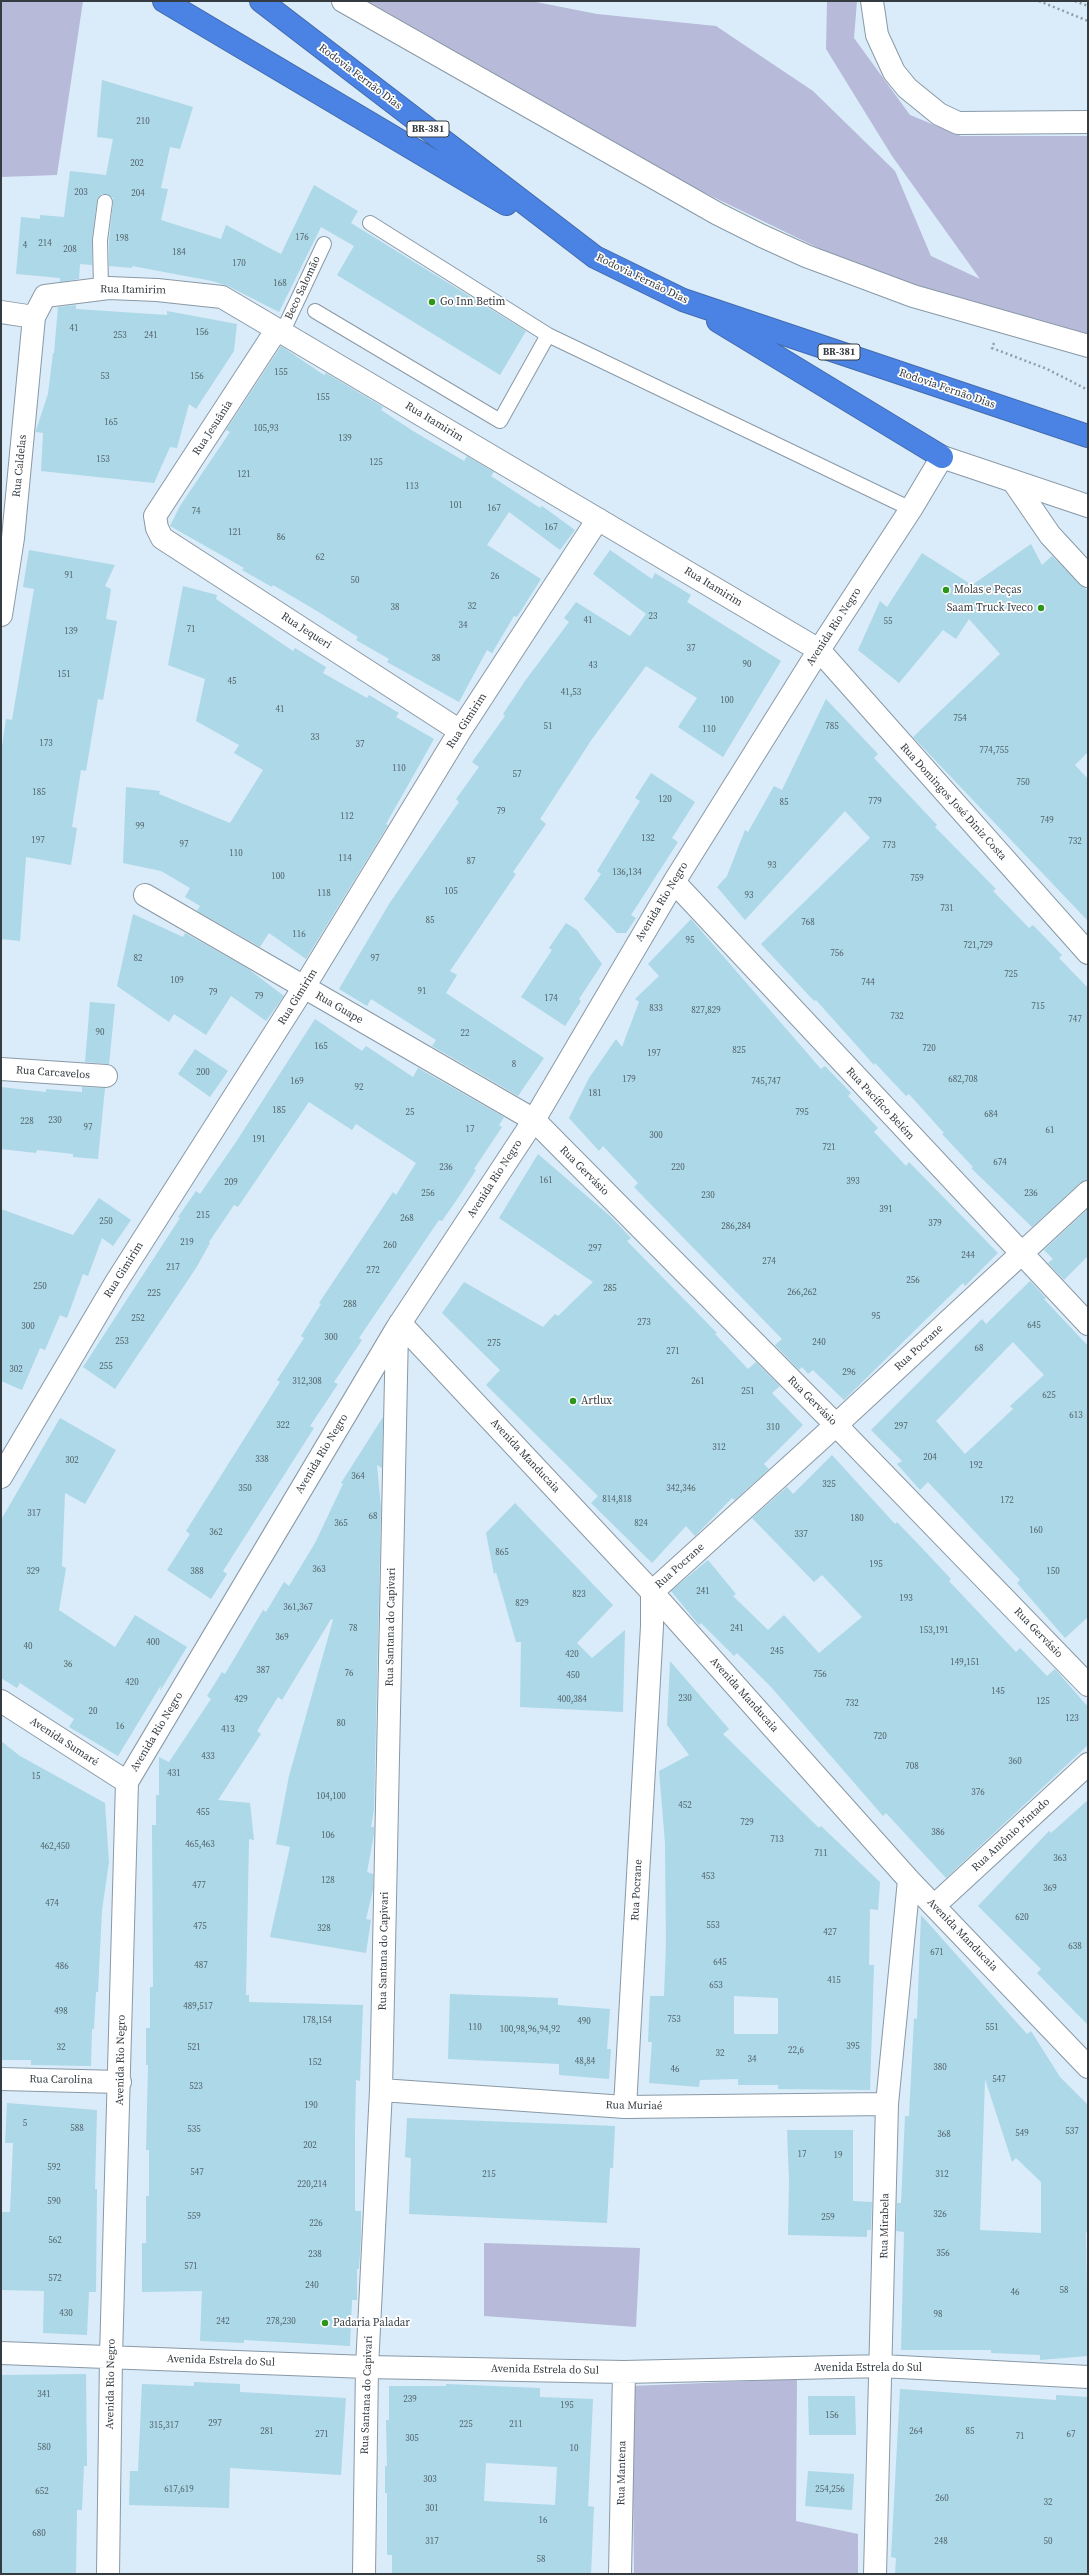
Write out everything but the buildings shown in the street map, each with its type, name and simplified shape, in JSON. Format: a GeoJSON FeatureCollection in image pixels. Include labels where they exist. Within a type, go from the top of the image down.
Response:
{"type":"FeatureCollection","features":[{"type":"Feature","properties":{"kind":"highway"},"geometry":{"type":"LineString","coordinates":[[164,1],[595,257]]}},
{"type":"Feature","properties":{"kind":"highway","name":"Rodovia Fernão Dias"},"geometry":{"type":"LineString","coordinates":[[261,1],[595,257],[683,300],[1088,436]]}},
{"type":"Feature","properties":{"kind":"highway","name":"BR-381"},"geometry":{"type":"LineString","coordinates":[[683,300],[942,456]]}},
{"type":"Feature","properties":{"kind":"street"},"geometry":{"type":"LineString","coordinates":[[343,1],[718,214],[762,236],[806,256],[913,296],[1088,346]]}},
{"type":"Feature","properties":{"kind":"street"},"geometry":{"type":"LineString","coordinates":[[872,1],[877,35],[894,72],[917,98],[939,114],[958,123],[1088,122]]}},
{"type":"Feature","properties":{"kind":"street","name":"Rua Itamirim"},"geometry":{"type":"LineString","coordinates":[[34,317],[45,296],[101,289],[157,290],[222,297],[819,650]]}},
{"type":"Feature","properties":{"kind":"street"},"geometry":{"type":"LineString","coordinates":[[1,312],[34,317]]}},
{"type":"Feature","properties":{"kind":"street","name":"Rua Caldelas"},"geometry":{"type":"LineString","coordinates":[[1,615],[7,537],[34,317]]}},
{"type":"Feature","properties":{"kind":"street","name":"Rua Jesuânia"},"geometry":{"type":"LineString","coordinates":[[156,528],[155,516],[279,331]]}},
{"type":"Feature","properties":{"kind":"street","name":"BR-381"},"geometry":{"type":"LineString","coordinates":[[942,456],[1088,506]]}},
{"type":"Feature","properties":{"kind":"street","name":"Avenida Rio Negro"},"geometry":{"type":"LineString","coordinates":[[108,2574],[111,2357],[120,2082],[127,1782],[399,1326],[534,1120],[674,882],[819,650],[912,510],[942,456]]}},
{"type":"Feature","properties":{"kind":"street"},"geometry":{"type":"LineString","coordinates":[[1013,480],[1050,535],[1088,576]]}},
{"type":"Feature","properties":{"kind":"street","name":"Rua Gimirim"},"geometry":{"type":"LineString","coordinates":[[1,1477],[115,1284],[304,987],[460,731],[598,519]]}},
{"type":"Feature","properties":{"kind":"street","name":"Rua Jequeri"},"geometry":{"type":"LineString","coordinates":[[156,528],[162,538],[460,731]]}},
{"type":"Feature","properties":{"kind":"street","name":"Rua Domingos José Diniz Costa"},"geometry":{"type":"LineString","coordinates":[[819,650],[1088,953]]}},
{"type":"Feature","properties":{"kind":"street","name":"Rua Pacífico Belém"},"geometry":{"type":"LineString","coordinates":[[674,882],[1020,1254],[1088,1324]]}},
{"type":"Feature","properties":{"kind":"street","name":"Rua Guape"},"geometry":{"type":"LineString","coordinates":[[145,895],[534,1120]]}},
{"type":"Feature","properties":{"kind":"street","name":"Rua Carcavelos"},"geometry":{"type":"LineString","coordinates":[[1,1069],[106,1076]]}},
{"type":"Feature","properties":{"kind":"street","name":"Rua Gervásio"},"geometry":{"type":"LineString","coordinates":[[534,1120],[836,1425],[1088,1685]]}},
{"type":"Feature","properties":{"kind":"street","name":"Rua Pocrane"},"geometry":{"type":"LineString","coordinates":[[625,2107],[652,1634],[652,1592],[836,1425],[1088,1192]]}},
{"type":"Feature","properties":{"kind":"street","name":"Avenida Manducaia"},"geometry":{"type":"LineString","coordinates":[[399,1326],[652,1592],[909,1880],[1088,2067]]}},
{"type":"Feature","properties":{"kind":"street","name":"Rua Santana do Capivari"},"geometry":{"type":"LineString","coordinates":[[364,2574],[367,2367],[381,2090],[399,1326]]}},
{"type":"Feature","properties":{"kind":"street","name":"Avenida Sumaré"},"geometry":{"type":"LineString","coordinates":[[1,1701],[127,1782]]}},
{"type":"Feature","properties":{"kind":"street","name":"Rua Antônio Pintado"},"geometry":{"type":"LineString","coordinates":[[934,1906],[1088,1764]]}},
{"type":"Feature","properties":{"kind":"street","name":"Rua Mirabela"},"geometry":{"type":"LineString","coordinates":[[874,2574],[882,2366],[887,2104],[909,1880]]}},
{"type":"Feature","properties":{"kind":"street","name":"Rua Carolina"},"geometry":{"type":"LineString","coordinates":[[1,2079],[120,2082]]}},
{"type":"Feature","properties":{"kind":"street","name":"Rua Muriaé"},"geometry":{"type":"LineString","coordinates":[[381,2090],[625,2107],[887,2104]]}},
{"type":"Feature","properties":{"kind":"street","name":"Avenida Estrela do Sul"},"geometry":{"type":"LineString","coordinates":[[1,2353],[367,2367],[624,2372],[882,2366],[1088,2377]]}},
{"type":"Feature","properties":{"kind":"street","name":"Rua Mantena"},"geometry":{"type":"LineString","coordinates":[[620,2574],[624,2372]]}},
{"type":"Feature","properties":{"kind":"lane"},"geometry":{"type":"LineString","coordinates":[[101,289],[100,240],[105,202]]}},
{"type":"Feature","properties":{"kind":"lane"},"geometry":{"type":"LineString","coordinates":[[370,223],[548,334],[912,510]]}},
{"type":"Feature","properties":{"kind":"lane","name":"Beco Salomão"},"geometry":{"type":"LineString","coordinates":[[279,331],[324,244]]}},
{"type":"Feature","properties":{"kind":"lane"},"geometry":{"type":"LineString","coordinates":[[315,311],[500,421],[548,334]]}},
{"type":"Feature","properties":{"kind":"path"},"geometry":{"type":"LineString","coordinates":[[1039,1],[1088,21]]}},
{"type":"Feature","properties":{"kind":"path"},"geometry":{"type":"LineString","coordinates":[[1075,1],[1088,6]]}},
{"type":"Feature","properties":{"kind":"path"},"geometry":{"type":"LineString","coordinates":[[996,339],[992,348],[1047,369],[1088,390]]}},
{"type":"Feature","properties":{"kind":"shaded area"},"geometry":{"type":"Polygon","coordinates":[[[1,1],[83,1],[57,175],[1,177],[1,1]]]}},
{"type":"Feature","properties":{"kind":"shaded area"},"geometry":{"type":"Polygon","coordinates":[[[347,1],[531,1],[597,14],[716,26],[813,91],[895,171],[931,256],[980,279],[892,156],[826,49],[827,1],[857,1],[854,38],[910,115],[961,136],[1088,136],[1088,337],[874,275],[705,193],[347,1]]]}},
{"type":"Feature","properties":{"kind":"shaded area"},"geometry":{"type":"Polygon","coordinates":[[[484,2243],[640,2248],[636,2327],[484,2316],[484,2243]]]}},
{"type":"Feature","properties":{"kind":"shaded area"},"geometry":{"type":"Polygon","coordinates":[[[797,2379],[796,2521],[858,2534],[858,2574],[634,2574],[632,2386],[797,2379]]]}},
{"type":"Feature","properties":{"kind":"place","name":"Go Inn Betim"},"geometry":{"type":"Point","coordinates":[432,302]}},
{"type":"Feature","properties":{"kind":"place","name":"Molas e Peças"},"geometry":{"type":"Point","coordinates":[946,590]}},
{"type":"Feature","properties":{"kind":"place","name":"Saam Truck Iveco"},"geometry":{"type":"Point","coordinates":[1041,608]}},
{"type":"Feature","properties":{"kind":"place","name":"Artlux"},"geometry":{"type":"Point","coordinates":[573,1401]}},
{"type":"Feature","properties":{"kind":"place","name":"Padaria Paladar"},"geometry":{"type":"Point","coordinates":[325,2323]}}]}
